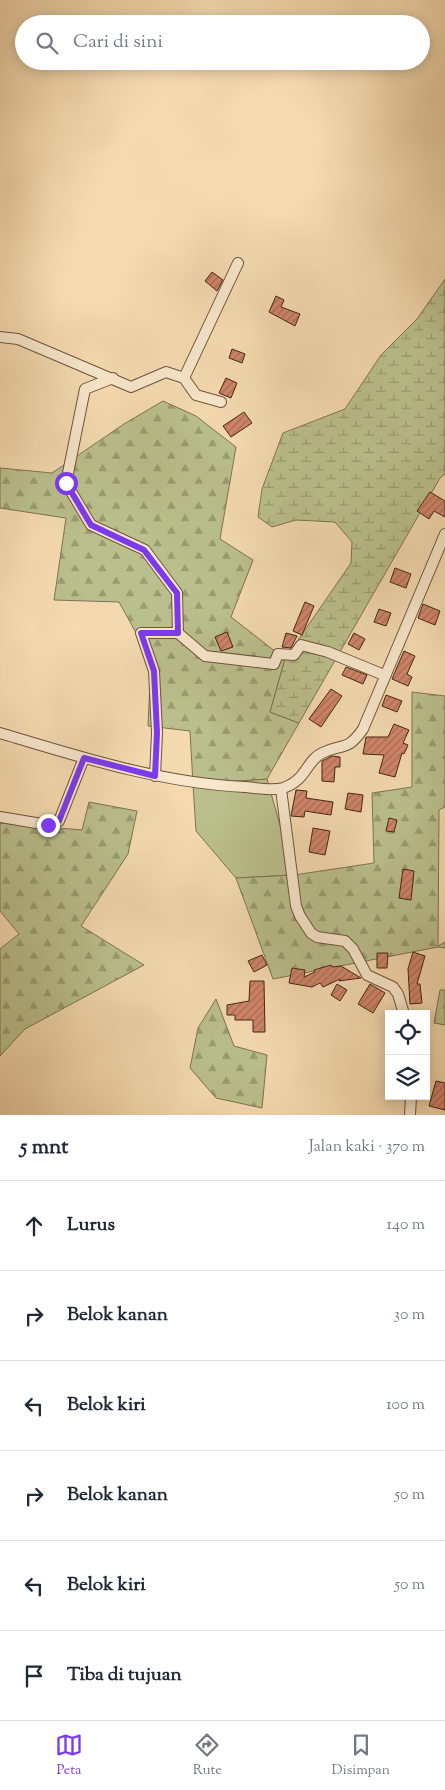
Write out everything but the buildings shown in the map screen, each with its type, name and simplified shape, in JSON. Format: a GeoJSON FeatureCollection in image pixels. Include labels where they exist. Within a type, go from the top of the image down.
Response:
{"type":"FeatureCollection","features":[{"type":"Feature","properties":{"kind":"street"},"geometry":{"type":"LineString","coordinates":[[184,378],[238,263]]}},
{"type":"Feature","properties":{"kind":"street"},"geometry":{"type":"LineString","coordinates":[[0,337],[18,340],[131,387],[166,372],[184,378],[196,395],[221,402]]}},
{"type":"Feature","properties":{"kind":"street"},"geometry":{"type":"LineString","coordinates":[[113,378],[85,389],[66,483],[91,525],[144,550],[177,593],[178,633]]}},
{"type":"Feature","properties":{"kind":"street"},"geometry":{"type":"LineString","coordinates":[[0,733],[84,758],[155,776],[206,784],[281,789],[301,779],[322,753],[348,746],[355,741],[363,729],[384,675],[445,534]]}},
{"type":"Feature","properties":{"kind":"street"},"geometry":{"type":"LineString","coordinates":[[155,776],[157,733],[154,671],[141,633],[178,633],[205,656],[274,664],[278,654],[294,655],[300,645],[328,652],[384,675]]}},
{"type":"Feature","properties":{"kind":"street"},"geometry":{"type":"LineString","coordinates":[[0,817],[48,825],[59,821],[84,758]]}},
{"type":"Feature","properties":{"kind":"street"},"geometry":{"type":"LineString","coordinates":[[281,789],[296,906],[300,916],[311,933],[317,937],[345,941],[353,949],[367,975],[392,987],[398,994],[403,1010]]}},
{"type":"Feature","properties":{"kind":"street"},"geometry":{"type":"LineString","coordinates":[[410,1115],[411,1100]]}},
{"type":"Feature","properties":{"kind":"green space"},"geometry":{"type":"Polygon","coordinates":[[[445,279],[445,474],[440,478],[299,723],[270,712],[285,659],[351,563],[352,542],[335,522],[296,520],[272,527],[258,517],[262,489],[283,433],[345,409],[381,355],[417,319],[445,279]]]}},
{"type":"Feature","properties":{"kind":"green space"},"geometry":{"type":"Polygon","coordinates":[[[163,401],[196,416],[236,447],[220,539],[253,560],[231,617],[285,659],[270,712],[299,723],[267,779],[193,784],[190,731],[148,726],[151,660],[119,602],[54,600],[66,518],[0,508],[0,468],[52,473],[124,424],[163,401]]]}},
{"type":"Feature","properties":{"kind":"green space"},"geometry":{"type":"Polygon","coordinates":[[[412,692],[445,696],[445,807],[439,810],[438,946],[445,942],[445,948],[438,947],[273,979],[236,878],[294,875],[374,863],[372,793],[412,787],[412,692]]]}},
{"type":"Feature","properties":{"kind":"green space"},"geometry":{"type":"Polygon","coordinates":[[[267,779],[294,875],[236,878],[196,831],[193,784],[267,779]]]}},
{"type":"Feature","properties":{"kind":"green space"},"geometry":{"type":"Polygon","coordinates":[[[89,802],[137,811],[128,854],[81,926],[144,965],[25,1029],[0,1056],[0,949],[19,934],[0,911],[0,823],[82,830],[89,802]]]}},
{"type":"Feature","properties":{"kind":"green space"},"geometry":{"type":"Polygon","coordinates":[[[440,990],[445,990],[445,1025],[434,1023],[440,990]]]}},
{"type":"Feature","properties":{"kind":"green space"},"geometry":{"type":"Polygon","coordinates":[[[216,999],[234,1046],[267,1055],[262,1108],[216,1098],[190,1068],[198,1028],[216,999]]]}},
{"type":"Feature","properties":{"kind":"route"},"geometry":{"type":"LineString","coordinates":[[48,825],[59,821],[84,758],[155,776],[157,733],[154,671],[141,633],[178,633],[177,593],[144,550],[91,525],[66,483]]}}]}
